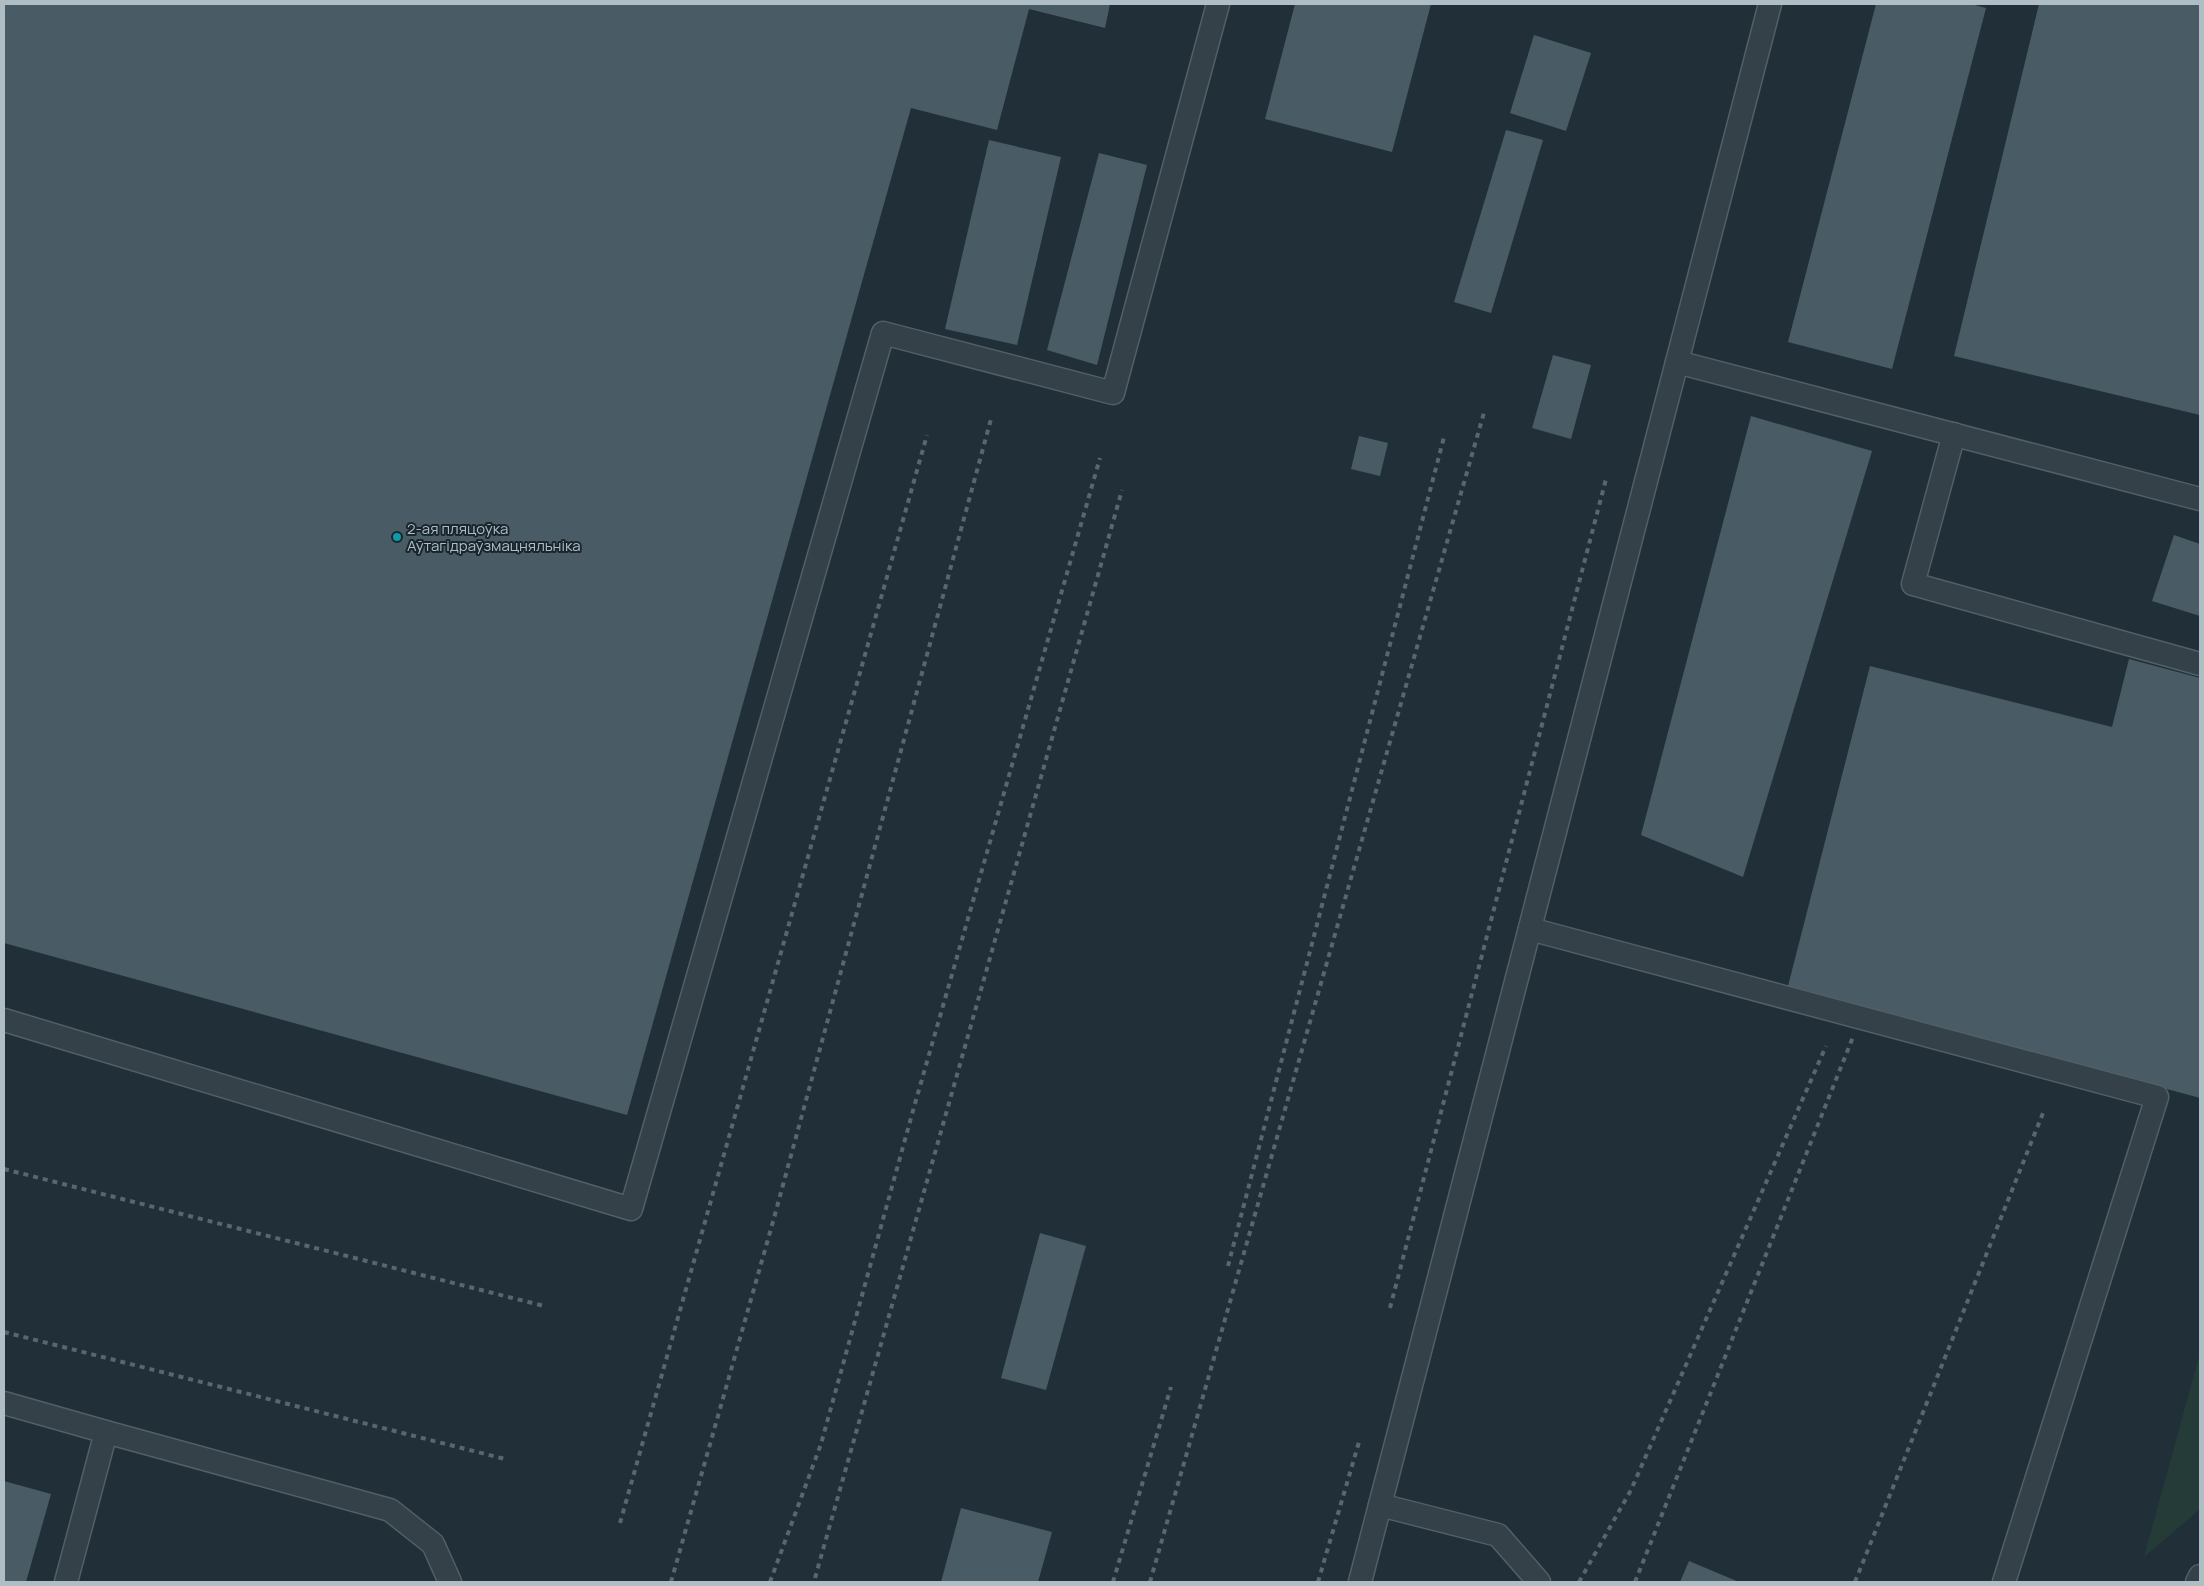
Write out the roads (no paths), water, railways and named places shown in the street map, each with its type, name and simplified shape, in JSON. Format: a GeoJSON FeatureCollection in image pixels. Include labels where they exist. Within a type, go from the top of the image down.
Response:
{"type":"FeatureCollection","features":[{"type":"Feature","properties":{"kind":"lane"},"geometry":{"type":"LineString","coordinates":[[4,1020],[631,1209],[883,333],[1113,393],[1218,4]]}},
{"type":"Feature","properties":{"kind":"lane"},"geometry":{"type":"LineString","coordinates":[[1360,1582],[1770,4]]}},
{"type":"Feature","properties":{"kind":"lane"},"geometry":{"type":"LineString","coordinates":[[1677,362],[2200,499]]}},
{"type":"Feature","properties":{"kind":"lane"},"geometry":{"type":"LineString","coordinates":[[1954,434],[1912,584],[2200,664]]}},
{"type":"Feature","properties":{"kind":"lane"},"geometry":{"type":"LineString","coordinates":[[1530,928],[2157,1097],[2004,1582]]}},
{"type":"Feature","properties":{"kind":"lane"},"geometry":{"type":"LineString","coordinates":[[4,1403],[390,1510],[433,1544],[450,1582]]}},
{"type":"Feature","properties":{"kind":"lane"},"geometry":{"type":"LineString","coordinates":[[66,1582],[106,1432]]}},
{"type":"Feature","properties":{"kind":"lane"},"geometry":{"type":"LineString","coordinates":[[1380,1505],[1498,1535],[1539,1582]]}},
{"type":"Feature","properties":{"kind":"lane"},"geometry":{"type":"LineString","coordinates":[[2197,1582],[2200,1576]]}},
{"type":"Feature","properties":{"kind":"railway"},"geometry":{"type":"LineString","coordinates":[[1150,1582],[1485,409]]}},
{"type":"Feature","properties":{"kind":"railway"},"geometry":{"type":"LineString","coordinates":[[671,1582],[774,1218],[991,419]]}},
{"type":"Feature","properties":{"kind":"railway"},"geometry":{"type":"LineString","coordinates":[[620,1523],[927,435]]}},
{"type":"Feature","properties":{"kind":"railway"},"geometry":{"type":"LineString","coordinates":[[1228,1266],[1444,437]]}},
{"type":"Feature","properties":{"kind":"railway"},"geometry":{"type":"LineString","coordinates":[[770,1582],[821,1444],[914,1107],[1100,458]]}},
{"type":"Feature","properties":{"kind":"railway"},"geometry":{"type":"LineString","coordinates":[[1390,1308],[1606,479]]}},
{"type":"Feature","properties":{"kind":"railway"},"geometry":{"type":"LineString","coordinates":[[815,1578],[1122,490]]}},
{"type":"Feature","properties":{"kind":"railway"},"geometry":{"type":"LineString","coordinates":[[1635,1582],[1853,1037]]}},
{"type":"Feature","properties":{"kind":"railway"},"geometry":{"type":"LineString","coordinates":[[1579,1582],[1631,1490],[1826,1046]]}},
{"type":"Feature","properties":{"kind":"railway"},"geometry":{"type":"LineString","coordinates":[[1855,1582],[2043,1113]]}},
{"type":"Feature","properties":{"kind":"railway"},"geometry":{"type":"LineString","coordinates":[[4,1169],[544,1306]]}},
{"type":"Feature","properties":{"kind":"railway"},"geometry":{"type":"LineString","coordinates":[[4,1332],[505,1459]]}},
{"type":"Feature","properties":{"kind":"railway"},"geometry":{"type":"LineString","coordinates":[[1113,1582],[1171,1387]]}},
{"type":"Feature","properties":{"kind":"railway"},"geometry":{"type":"LineString","coordinates":[[1318,1582],[1359,1442]]}},
{"type":"Feature","properties":{"kind":"place","name":"2-ая пляцоўка Аўтагідраўзмацняльніка"},"geometry":{"type":"Point","coordinates":[397,537]}}]}
